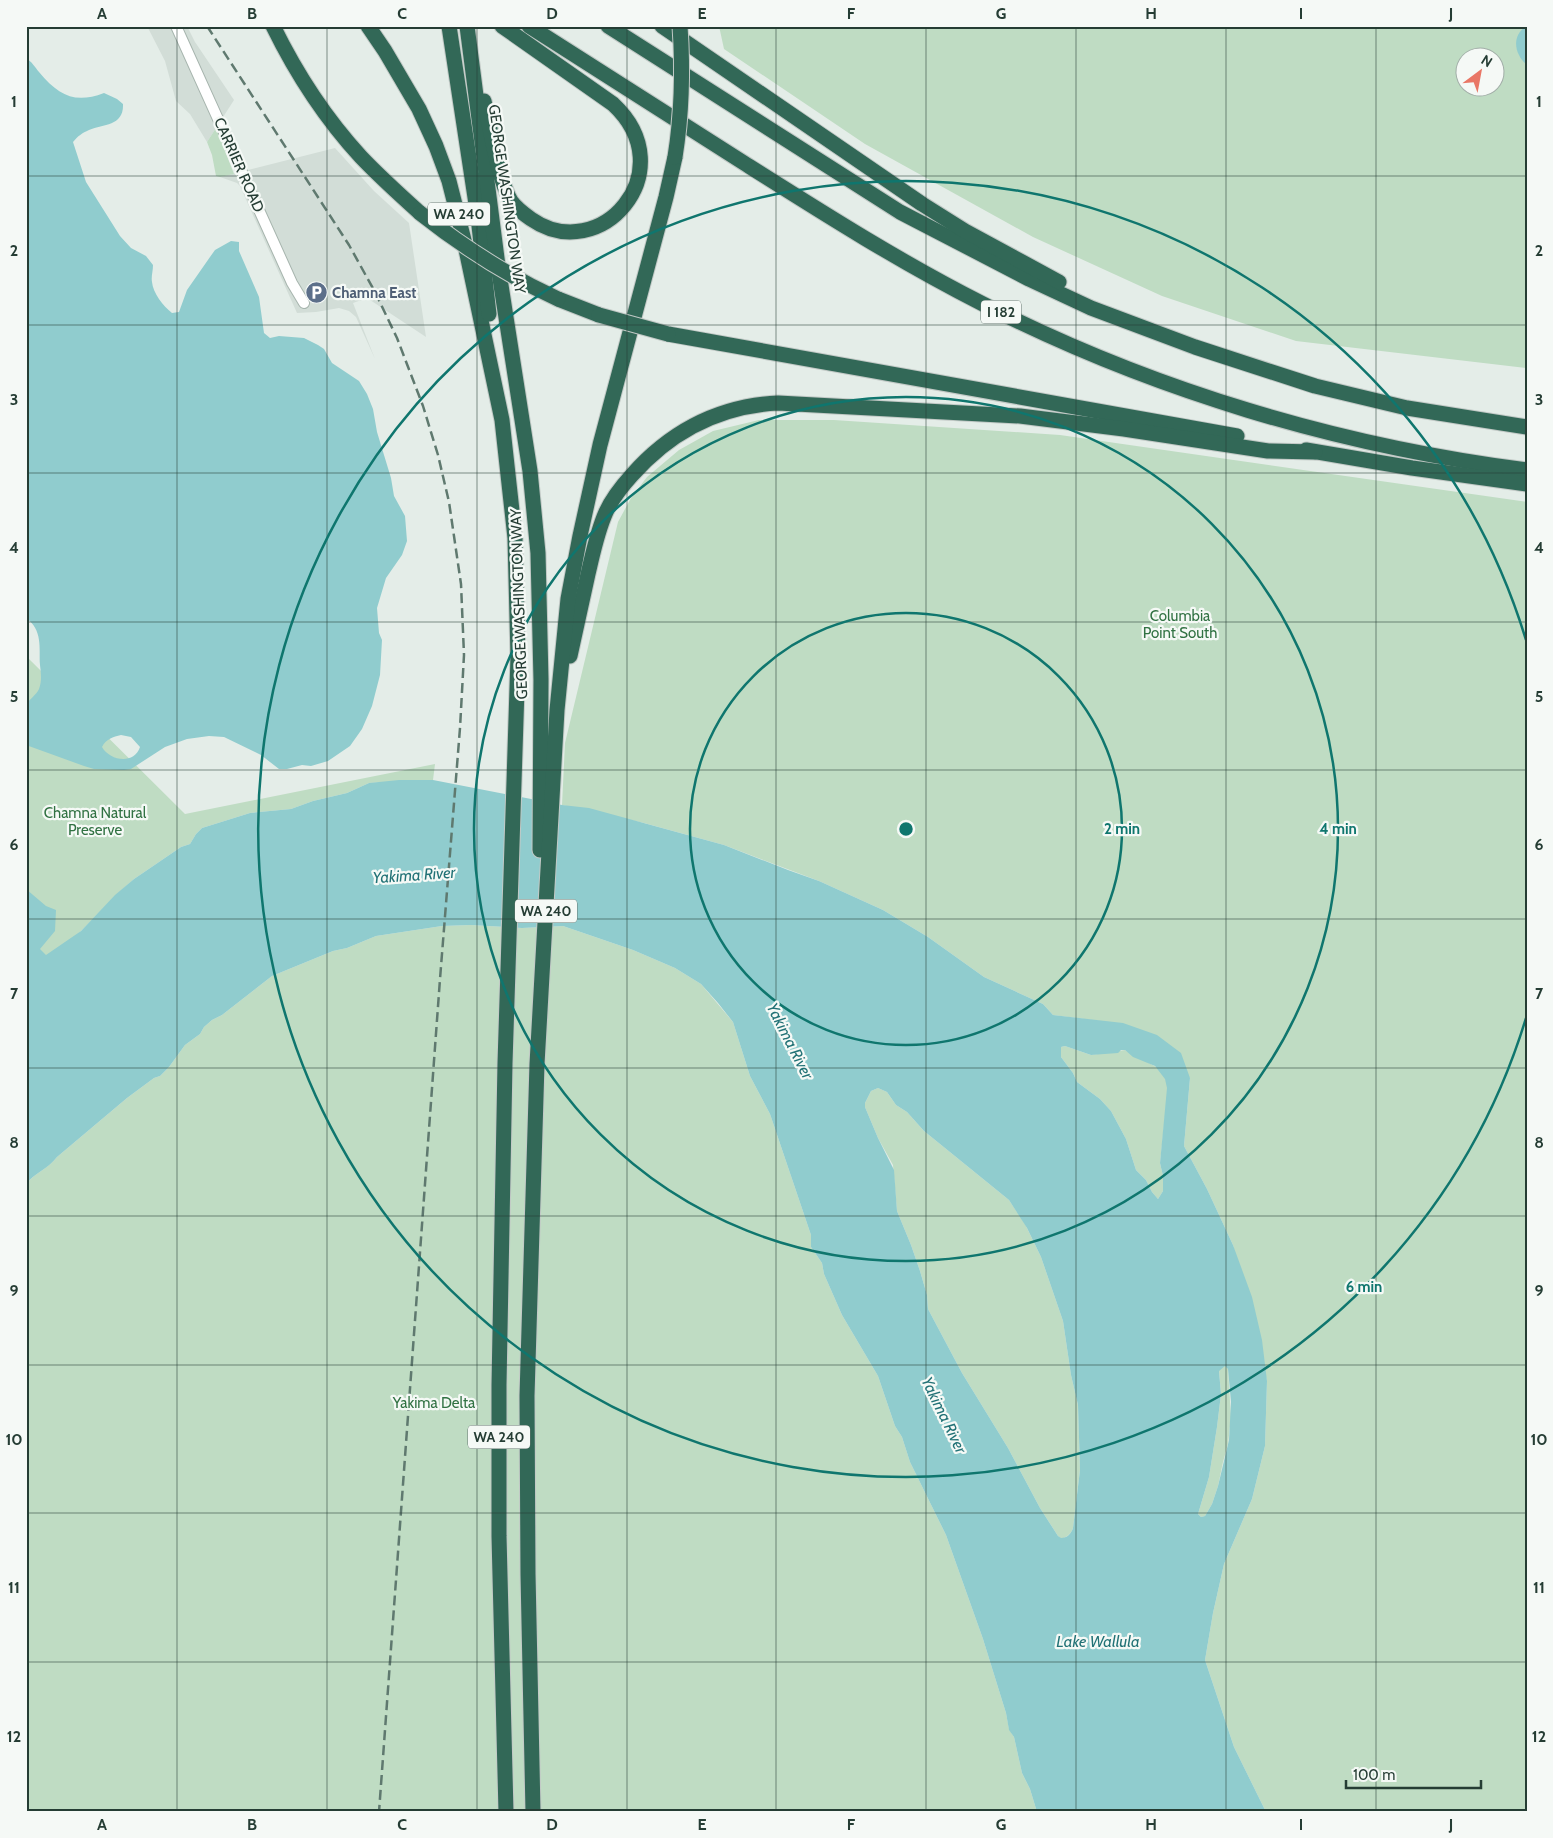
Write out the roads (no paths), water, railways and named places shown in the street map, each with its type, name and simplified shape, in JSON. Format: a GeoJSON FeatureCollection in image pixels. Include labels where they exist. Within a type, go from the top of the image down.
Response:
{"type":"FeatureCollection","features":[{"type":"Feature","properties":{"kind":"highway"},"geometry":{"type":"LineString","coordinates":[[273,26],[297,70],[331,120],[360,156],[420,213],[476,255],[511,276],[558,299],[599,315],[668,334],[1216,432],[1315,452],[1527,484]]}},
{"type":"Feature","properties":{"kind":"highway","name":"WA 240"},"geometry":{"type":"LineString","coordinates":[[368,26],[419,108],[449,181],[464,240],[502,420],[515,538],[518,657],[505,1063],[499,1385],[499,1536],[506,1812]]}},
{"type":"Feature","properties":{"kind":"highway"},"geometry":{"type":"LineString","coordinates":[[449,26],[478,218],[502,420]]}},
{"type":"Feature","properties":{"kind":"highway"},"geometry":{"type":"LineString","coordinates":[[467,29],[498,162],[512,202],[523,214],[537,224],[550,229],[577,231],[602,224],[623,207],[637,184],[641,159],[635,132],[624,114],[613,104],[502,26]]}},
{"type":"Feature","properties":{"kind":"highway","name":"I 182"},"geometry":{"type":"LineString","coordinates":[[529,26],[873,244],[984,305],[1048,335],[1175,386],[1302,426],[1400,450],[1527,470]]}},
{"type":"Feature","properties":{"kind":"highway","name":"I 182"},"geometry":{"type":"LineString","coordinates":[[608,26],[900,212],[1029,279],[1091,308],[1174,340],[1315,386],[1407,408],[1527,427]]}},
{"type":"Feature","properties":{"kind":"highway"},"geometry":{"type":"LineString","coordinates":[[662,26],[855,160],[965,231],[1048,277],[1174,340]]}},
{"type":"Feature","properties":{"kind":"highway"},"geometry":{"type":"LineString","coordinates":[[555,736],[567,608],[580,536],[600,445],[675,157],[683,74],[680,26]]}},
{"type":"Feature","properties":{"kind":"highway","name":"GEORGE WASHINGTON WAY"},"geometry":{"type":"LineString","coordinates":[[467,29],[498,266],[530,471],[538,554],[548,758],[527,1396],[526,1485],[533,1812]]}},
{"type":"Feature","properties":{"kind":"highway"},"geometry":{"type":"LineString","coordinates":[[548,758],[555,736],[595,542],[606,511],[624,485],[656,450],[685,430],[714,416],[744,406],[778,403],[1020,416],[1124,429],[1268,451],[1315,452]]}},
{"type":"Feature","properties":{"kind":"street","name":"CARRIER ROAD"},"geometry":{"type":"LineString","coordinates":[[176,26],[292,283],[304,303]]}},
{"type":"Feature","properties":{"kind":"water"},"geometry":{"type":"Polygon","coordinates":[[[1527,26],[1527,65],[1519,56],[1516,45],[1518,34],[1527,26]]]}},
{"type":"Feature","properties":{"kind":"water"},"geometry":{"type":"Polygon","coordinates":[[[26,58],[46,80],[68,96],[84,98],[104,93],[123,104],[122,111],[117,120],[87,131],[73,142],[86,182],[120,236],[131,248],[146,256],[153,265],[152,278],[154,290],[159,299],[172,313],[179,312],[187,290],[215,250],[231,241],[239,242],[239,251],[259,297],[264,333],[270,338],[279,336],[304,338],[318,345],[324,349],[332,363],[359,381],[373,409],[377,432],[391,478],[394,496],[405,516],[407,541],[402,555],[386,578],[377,608],[379,633],[382,640],[380,675],[372,706],[362,729],[350,746],[328,761],[311,766],[302,765],[279,769],[261,755],[224,737],[209,736],[187,739],[165,747],[131,769],[124,770],[94,769],[26,745],[26,704],[39,689],[41,677],[38,634],[26,618],[26,58]],[[121,735],[115,737],[108,740],[102,747],[116,758],[127,759],[133,757],[140,747],[131,737],[121,735]]]}},
{"type":"Feature","properties":{"kind":"water","name":"Lake Wallula"},"geometry":{"type":"Polygon","coordinates":[[[399,780],[433,780],[562,805],[589,808],[724,845],[819,881],[883,910],[928,937],[984,977],[1043,1004],[1053,1015],[1123,1023],[1157,1035],[1181,1053],[1190,1078],[1184,1146],[1207,1189],[1233,1245],[1252,1297],[1262,1340],[1267,1381],[1265,1446],[1252,1499],[1224,1564],[1205,1660],[1234,1747],[1266,1812],[1037,1812],[1030,1789],[1022,1773],[1014,1737],[1009,1730],[1006,1713],[983,1639],[946,1535],[910,1462],[902,1437],[895,1426],[878,1376],[842,1315],[824,1274],[822,1263],[811,1247],[811,1235],[770,1114],[750,1076],[733,1022],[701,984],[675,968],[633,950],[563,926],[522,928],[471,925],[442,926],[376,936],[272,976],[222,1015],[212,1020],[204,1027],[200,1034],[185,1045],[160,1076],[154,1078],[127,1098],[26,1184],[26,889],[46,906],[56,910],[55,931],[40,949],[46,955],[81,931],[115,895],[134,879],[181,847],[190,844],[202,828],[250,813],[291,809],[313,801],[347,793],[369,783],[399,780]],[[1065,1046],[1061,1047],[1061,1057],[1077,1082],[1100,1099],[1111,1111],[1126,1139],[1136,1170],[1146,1180],[1158,1199],[1163,1191],[1163,1176],[1160,1163],[1167,1088],[1165,1079],[1155,1066],[1133,1057],[1125,1050],[1121,1050],[1118,1053],[1091,1055],[1065,1046]],[[878,1088],[871,1091],[865,1107],[894,1170],[897,1211],[920,1271],[927,1295],[928,1309],[962,1373],[1008,1448],[1040,1508],[1058,1536],[1061,1538],[1065,1537],[1070,1534],[1073,1528],[1080,1470],[1078,1405],[1071,1375],[1063,1321],[1041,1257],[1027,1228],[1009,1200],[924,1131],[907,1112],[896,1105],[887,1092],[878,1088]],[[1225,1366],[1219,1371],[1221,1394],[1217,1427],[1209,1477],[1198,1514],[1201,1517],[1205,1516],[1212,1504],[1229,1440],[1231,1402],[1228,1369],[1225,1366]]]}},
{"type":"Feature","properties":{"kind":"railway"},"geometry":{"type":"LineString","coordinates":[[207,26],[349,245],[375,292],[397,338],[423,406],[438,455],[449,502],[461,584],[464,655],[460,728],[379,1812]]}},
{"type":"Feature","properties":{"kind":"place","name":"Chamna East"},"geometry":{"type":"Point","coordinates":[316,293]}},
{"type":"Feature","properties":{"kind":"park label","name":"Columbia Point South"},"geometry":{"type":"Point","coordinates":[1180,624]}},
{"type":"Feature","properties":{"kind":"park label","name":"Chamna Natural Preserve"},"geometry":{"type":"Point","coordinates":[95,822]}},
{"type":"Feature","properties":{"kind":"park label","name":"Yakima Delta"},"geometry":{"type":"Point","coordinates":[434,1403]}},
{"type":"Feature","properties":{"kind":"water label","name":"Yakima River"},"geometry":{"type":"Point","coordinates":[414,875]}},
{"type":"Feature","properties":{"kind":"water label","name":"Yakima River"},"geometry":{"type":"Point","coordinates":[790,1041]}},
{"type":"Feature","properties":{"kind":"water label","name":"Yakima River"},"geometry":{"type":"Point","coordinates":[944,1415]}}]}
